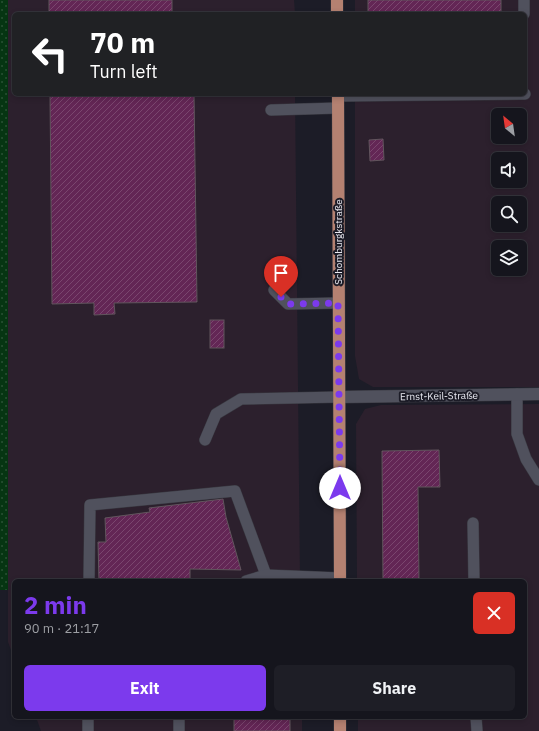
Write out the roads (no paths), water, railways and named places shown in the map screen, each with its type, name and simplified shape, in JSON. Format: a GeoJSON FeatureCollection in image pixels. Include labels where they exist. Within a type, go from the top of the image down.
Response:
{"type":"FeatureCollection","features":[{"type":"Feature","properties":{"kind":"main road"},"geometry":{"type":"LineString","coordinates":[[337,0],[337,12]]}},
{"type":"Feature","properties":{"kind":"main road","name":"Schomburgkstraße"},"geometry":{"type":"LineString","coordinates":[[338,96],[340,579]]}},
{"type":"Feature","properties":{"kind":"main road"},"geometry":{"type":"LineString","coordinates":[[340,719],[340,731]]}},
{"type":"Feature","properties":{"kind":"street","name":"Ernst-Keil-Straße"},"geometry":{"type":"LineString","coordinates":[[340,397],[539,394]]}},
{"type":"Feature","properties":{"kind":"lane"},"geometry":{"type":"LineString","coordinates":[[524,0],[524,12]]}},
{"type":"Feature","properties":{"kind":"lane"},"geometry":{"type":"LineString","coordinates":[[271,110],[338,108]]}},
{"type":"Feature","properties":{"kind":"lane"},"geometry":{"type":"LineString","coordinates":[[274,290],[288,304],[338,303]]}},
{"type":"Feature","properties":{"kind":"lane"},"geometry":{"type":"LineString","coordinates":[[517,394],[517,434],[526,459],[539,480]]}},
{"type":"Feature","properties":{"kind":"lane"},"geometry":{"type":"LineString","coordinates":[[205,440],[216,414],[241,399],[340,397]]}},
{"type":"Feature","properties":{"kind":"lane"},"geometry":{"type":"LineString","coordinates":[[89,579],[90,505],[236,491],[266,576]]}},
{"type":"Feature","properties":{"kind":"lane"},"geometry":{"type":"LineString","coordinates":[[473,523],[474,579]]}},
{"type":"Feature","properties":{"kind":"lane"},"geometry":{"type":"LineString","coordinates":[[254,579],[266,576],[340,579]]}},
{"type":"Feature","properties":{"kind":"lane"},"geometry":{"type":"LineString","coordinates":[[88,719],[88,731]]}},
{"type":"Feature","properties":{"kind":"lane"},"geometry":{"type":"LineString","coordinates":[[179,719],[179,731]]}},
{"type":"Feature","properties":{"kind":"lane"},"geometry":{"type":"LineString","coordinates":[[476,719],[477,731]]}}]}
